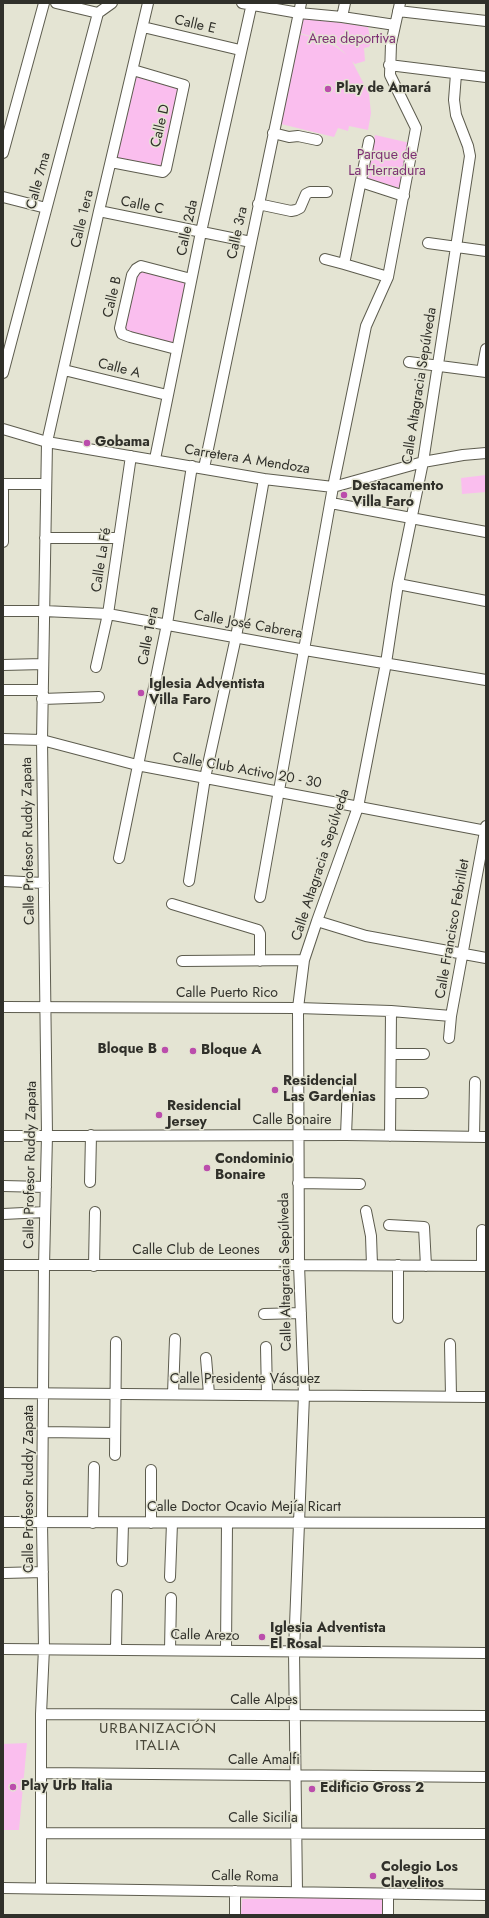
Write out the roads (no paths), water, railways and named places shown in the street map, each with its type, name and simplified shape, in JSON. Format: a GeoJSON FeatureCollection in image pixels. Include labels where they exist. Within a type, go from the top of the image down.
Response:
{"type":"FeatureCollection","features":[{"type":"Feature","properties":{"kind":"street"},"geometry":{"type":"LineString","coordinates":[[3,153],[44,3]]}},
{"type":"Feature","properties":{"kind":"street"},"geometry":{"type":"LineString","coordinates":[[56,3],[98,14],[112,3]]}},
{"type":"Feature","properties":{"kind":"street","name":"Calle 1era"},"geometry":{"type":"LineString","coordinates":[[47,442],[148,3]]}},
{"type":"Feature","properties":{"kind":"street"},"geometry":{"type":"LineString","coordinates":[[342,17],[345,3]]}},
{"type":"Feature","properties":{"kind":"street"},"geometry":{"type":"LineString","coordinates":[[248,4],[300,8],[342,17],[395,25]]}},
{"type":"Feature","properties":{"kind":"street","name":"Calle 2da"},"geometry":{"type":"LineString","coordinates":[[155,459],[176,349],[240,50],[248,4]]}},
{"type":"Feature","properties":{"kind":"street"},"geometry":{"type":"LineString","coordinates":[[260,897],[333,487],[366,326],[388,277],[416,128],[390,75],[389,66],[399,7],[486,20]]}},
{"type":"Feature","properties":{"kind":"street","name":"Calle 3ra"},"geometry":{"type":"LineString","coordinates":[[204,468],[300,8]]}},
{"type":"Feature","properties":{"kind":"street","name":"Calle 7ma"},"geometry":{"type":"LineString","coordinates":[[3,373],[98,14]]}},
{"type":"Feature","properties":{"kind":"street","name":"Calle E"},"geometry":{"type":"LineString","coordinates":[[143,27],[240,50]]}},
{"type":"Feature","properties":{"kind":"street"},"geometry":{"type":"LineString","coordinates":[[389,66],[486,77]]}},
{"type":"Feature","properties":{"kind":"street","name":"Calle D"},"geometry":{"type":"LineString","coordinates":[[111,162],[163,172],[166,169],[184,85],[132,70]]}},
{"type":"Feature","properties":{"kind":"street","name":"Calle Altagracia Sepúlveda"},"geometry":{"type":"LineString","coordinates":[[297,1892],[295,1834],[294,1651],[304,1395],[299,1264],[298,1008],[304,960],[358,807],[386,663],[398,584],[423,462],[439,366],[470,156],[468,146],[456,115],[454,100],[456,74]]}},
{"type":"Feature","properties":{"kind":"street"},"geometry":{"type":"LineString","coordinates":[[273,133],[289,137],[298,136],[317,140]]}},
{"type":"Feature","properties":{"kind":"street"},"geometry":{"type":"LineString","coordinates":[[344,264],[369,141]]}},
{"type":"Feature","properties":{"kind":"street"},"geometry":{"type":"LineString","coordinates":[[361,182],[404,196]]}},
{"type":"Feature","properties":{"kind":"street"},"geometry":{"type":"LineString","coordinates":[[258,204],[291,211],[300,208],[306,194],[310,192],[327,192]]}},
{"type":"Feature","properties":{"kind":"street"},"geometry":{"type":"LineString","coordinates":[[3,197],[46,208]]}},
{"type":"Feature","properties":{"kind":"street","name":"Calle C"},"geometry":{"type":"LineString","coordinates":[[99,211],[251,242]]}},
{"type":"Feature","properties":{"kind":"street"},"geometry":{"type":"LineString","coordinates":[[428,243],[486,252]]}},
{"type":"Feature","properties":{"kind":"street"},"geometry":{"type":"LineString","coordinates":[[325,259],[388,277]]}},
{"type":"Feature","properties":{"kind":"street","name":"Calle B"},"geometry":{"type":"LineString","coordinates":[[176,349],[122,334],[120,328],[132,276],[136,269],[141,266],[191,279]]}},
{"type":"Feature","properties":{"kind":"street"},"geometry":{"type":"LineString","coordinates":[[408,362],[484,372],[486,349]]}},
{"type":"Feature","properties":{"kind":"street","name":"Calle A"},"geometry":{"type":"LineString","coordinates":[[64,370],[167,395]]}},
{"type":"Feature","properties":{"kind":"street","name":"Carretera A Mendoza"},"geometry":{"type":"LineString","coordinates":[[3,429],[47,442],[155,459],[264,479],[333,487],[423,462],[486,453]]}},
{"type":"Feature","properties":{"kind":"street","name":"Calle Profesor Ruddy Zapata"},"geometry":{"type":"LineString","coordinates":[[40,1888],[41,1714],[44,1648],[42,1522],[44,1432],[44,1266],[47,1135],[42,694],[47,442]]}},
{"type":"Feature","properties":{"kind":"street","name":"Calle La Fé"},"geometry":{"type":"LineString","coordinates":[[96,667],[108,614],[131,456]]}},
{"type":"Feature","properties":{"kind":"street","name":"Calle 1era"},"geometry":{"type":"LineString","coordinates":[[119,858],[167,624],[192,466]]}},
{"type":"Feature","properties":{"kind":"street"},"geometry":{"type":"LineString","coordinates":[[189,882],[205,778],[236,637],[264,479]]}},
{"type":"Feature","properties":{"kind":"street"},"geometry":{"type":"LineString","coordinates":[[3,484],[46,484]]}},
{"type":"Feature","properties":{"kind":"street"},"geometry":{"type":"LineString","coordinates":[[3,490],[3,542]]}},
{"type":"Feature","properties":{"kind":"street"},"geometry":{"type":"LineString","coordinates":[[331,503],[486,532]]}},
{"type":"Feature","properties":{"kind":"street"},"geometry":{"type":"LineString","coordinates":[[45,538],[119,538]]}},
{"type":"Feature","properties":{"kind":"street"},"geometry":{"type":"LineString","coordinates":[[398,584],[486,601]]}},
{"type":"Feature","properties":{"kind":"street","name":"Calle José Cabrera"},"geometry":{"type":"LineString","coordinates":[[3,611],[108,614],[305,650],[486,680]]}},
{"type":"Feature","properties":{"kind":"street"},"geometry":{"type":"LineString","coordinates":[[3,665],[43,664]]}},
{"type":"Feature","properties":{"kind":"street"},"geometry":{"type":"LineString","coordinates":[[3,690],[99,697]]}},
{"type":"Feature","properties":{"kind":"street","name":"Calle Club Activo 20 - 30"},"geometry":{"type":"LineString","coordinates":[[3,739],[42,740],[137,765],[358,807],[486,829]]}},
{"type":"Feature","properties":{"kind":"street","name":"Calle Francisco Febrillet"},"geometry":{"type":"LineString","coordinates":[[449,1038],[451,1016],[462,953],[486,829]]}},
{"type":"Feature","properties":{"kind":"street"},"geometry":{"type":"LineString","coordinates":[[3,881],[44,883]]}},
{"type":"Feature","properties":{"kind":"street"},"geometry":{"type":"LineString","coordinates":[[172,904],[258,930],[260,934],[260,961]]}},
{"type":"Feature","properties":{"kind":"street"},"geometry":{"type":"LineString","coordinates":[[317,921],[366,936],[486,958]]}},
{"type":"Feature","properties":{"kind":"street"},"geometry":{"type":"LineString","coordinates":[[182,961],[304,960]]}},
{"type":"Feature","properties":{"kind":"street","name":"Calle Puerto Rico"},"geometry":{"type":"LineString","coordinates":[[3,1007],[298,1008],[391,1011],[451,1016]]}},
{"type":"Feature","properties":{"kind":"street"},"geometry":{"type":"LineString","coordinates":[[390,1136],[391,1011]]}},
{"type":"Feature","properties":{"kind":"street"},"geometry":{"type":"LineString","coordinates":[[391,1054],[424,1054]]}},
{"type":"Feature","properties":{"kind":"street"},"geometry":{"type":"LineString","coordinates":[[474,1137],[475,1082]]}},
{"type":"Feature","properties":{"kind":"street"},"geometry":{"type":"LineString","coordinates":[[346,1135],[348,1085]]}},
{"type":"Feature","properties":{"kind":"street"},"geometry":{"type":"LineString","coordinates":[[391,1092],[422,1093]]}},
{"type":"Feature","properties":{"kind":"street"},"geometry":{"type":"LineString","coordinates":[[90,1182],[91,1135]]}},
{"type":"Feature","properties":{"kind":"street","name":"Calle Bonaire"},"geometry":{"type":"LineString","coordinates":[[3,1136],[346,1135],[486,1137]]}},
{"type":"Feature","properties":{"kind":"street"},"geometry":{"type":"LineString","coordinates":[[298,1183],[360,1184]]}},
{"type":"Feature","properties":{"kind":"street"},"geometry":{"type":"LineString","coordinates":[[3,1186],[46,1187]]}},
{"type":"Feature","properties":{"kind":"street"},"geometry":{"type":"LineString","coordinates":[[366,1211],[371,1236],[372,1265]]}},
{"type":"Feature","properties":{"kind":"street"},"geometry":{"type":"LineString","coordinates":[[3,1214],[45,1212]]}},
{"type":"Feature","properties":{"kind":"street"},"geometry":{"type":"LineString","coordinates":[[94,1266],[95,1212]]}},
{"type":"Feature","properties":{"kind":"street"},"geometry":{"type":"LineString","coordinates":[[389,1225],[424,1227],[426,1266]]}},
{"type":"Feature","properties":{"kind":"street"},"geometry":{"type":"LineString","coordinates":[[482,1230],[484,1266]]}},
{"type":"Feature","properties":{"kind":"street","name":"Calle Club de Leones"},"geometry":{"type":"LineString","coordinates":[[3,1265],[94,1266],[299,1264],[484,1266]]}},
{"type":"Feature","properties":{"kind":"street"},"geometry":{"type":"LineString","coordinates":[[398,1266],[398,1318]]}},
{"type":"Feature","properties":{"kind":"street"},"geometry":{"type":"LineString","coordinates":[[264,1314],[301,1313]]}},
{"type":"Feature","properties":{"kind":"street"},"geometry":{"type":"LineString","coordinates":[[173,1394],[175,1339]]}},
{"type":"Feature","properties":{"kind":"street"},"geometry":{"type":"LineString","coordinates":[[115,1455],[116,1342]]}},
{"type":"Feature","properties":{"kind":"street"},"geometry":{"type":"LineString","coordinates":[[450,1344],[450,1396]]}},
{"type":"Feature","properties":{"kind":"street"},"geometry":{"type":"LineString","coordinates":[[266,1347],[267,1394]]}},
{"type":"Feature","properties":{"kind":"street"},"geometry":{"type":"LineString","coordinates":[[206,1358],[209,1394]]}},
{"type":"Feature","properties":{"kind":"street","name":"Calle Presidente Vásquez"},"geometry":{"type":"LineString","coordinates":[[3,1393],[486,1397]]}},
{"type":"Feature","properties":{"kind":"street"},"geometry":{"type":"LineString","coordinates":[[44,1432],[115,1433]]}},
{"type":"Feature","properties":{"kind":"street"},"geometry":{"type":"LineString","coordinates":[[93,1523],[94,1468]]}},
{"type":"Feature","properties":{"kind":"street"},"geometry":{"type":"LineString","coordinates":[[151,1470],[151,1523]]}},
{"type":"Feature","properties":{"kind":"street","name":"Calle Doctor Ocavio Mejía Ricart"},"geometry":{"type":"LineString","coordinates":[[3,1522],[226,1523],[299,1521],[486,1523]]}},
{"type":"Feature","properties":{"kind":"street"},"geometry":{"type":"LineString","coordinates":[[122,1561],[123,1523]]}},
{"type":"Feature","properties":{"kind":"street"},"geometry":{"type":"LineString","coordinates":[[170,1577],[172,1523]]}},
{"type":"Feature","properties":{"kind":"street"},"geometry":{"type":"LineString","coordinates":[[226,1523],[226,1650]]}},
{"type":"Feature","properties":{"kind":"street"},"geometry":{"type":"LineString","coordinates":[[4,1573],[43,1572]]}},
{"type":"Feature","properties":{"kind":"street"},"geometry":{"type":"LineString","coordinates":[[116,1649],[117,1595]]}},
{"type":"Feature","properties":{"kind":"street"},"geometry":{"type":"LineString","coordinates":[[170,1650],[171,1598]]}},
{"type":"Feature","properties":{"kind":"street","name":"Calle Arezo"},"geometry":{"type":"LineString","coordinates":[[3,1649],[44,1648],[486,1653]]}},
{"type":"Feature","properties":{"kind":"street","name":"Calle Alpes"},"geometry":{"type":"LineString","coordinates":[[41,1714],[486,1716]]}},
{"type":"Feature","properties":{"kind":"street","name":"Calle Amalfi"},"geometry":{"type":"LineString","coordinates":[[41,1773],[486,1777]]}},
{"type":"Feature","properties":{"kind":"street","name":"Calle Sicilia"},"geometry":{"type":"LineString","coordinates":[[40,1833],[486,1834]]}},
{"type":"Feature","properties":{"kind":"street","name":"Calle Roma"},"geometry":{"type":"LineString","coordinates":[[3,1888],[486,1895]]}},
{"type":"Feature","properties":{"kind":"street"},"geometry":{"type":"LineString","coordinates":[[235,1891],[235,1915]]}},
{"type":"Feature","properties":{"kind":"street"},"geometry":{"type":"LineString","coordinates":[[388,1894],[388,1915]]}},
{"type":"Feature","properties":{"kind":"place","name":"Play de Amará"},"geometry":{"type":"Point","coordinates":[328,89]}},
{"type":"Feature","properties":{"kind":"place","name":"Gobama"},"geometry":{"type":"Point","coordinates":[87,443]}},
{"type":"Feature","properties":{"kind":"place","name":"Destacamento Villa Faro"},"geometry":{"type":"Point","coordinates":[344,495]}},
{"type":"Feature","properties":{"kind":"place","name":"Iglesia Adventista Villa Faro"},"geometry":{"type":"Point","coordinates":[141,693]}},
{"type":"Feature","properties":{"kind":"place","name":"Bloque B"},"geometry":{"type":"Point","coordinates":[165,1050]}},
{"type":"Feature","properties":{"kind":"place","name":"Bloque A"},"geometry":{"type":"Point","coordinates":[193,1051]}},
{"type":"Feature","properties":{"kind":"place","name":"Residencial Las Gardenias"},"geometry":{"type":"Point","coordinates":[275,1090]}},
{"type":"Feature","properties":{"kind":"place","name":"Residencial Jersey"},"geometry":{"type":"Point","coordinates":[159,1115]}},
{"type":"Feature","properties":{"kind":"place","name":"Condominio Bonaire"},"geometry":{"type":"Point","coordinates":[207,1168]}},
{"type":"Feature","properties":{"kind":"place","name":"Iglesia Adventista El Rosal"},"geometry":{"type":"Point","coordinates":[262,1637]}},
{"type":"Feature","properties":{"kind":"place","name":"Play Urb Italia"},"geometry":{"type":"Point","coordinates":[13,1787]}},
{"type":"Feature","properties":{"kind":"place","name":"Edificio Gross 2"},"geometry":{"type":"Point","coordinates":[312,1789]}},
{"type":"Feature","properties":{"kind":"place","name":"Colegio Los Clavelitos"},"geometry":{"type":"Point","coordinates":[373,1876]}},
{"type":"Feature","properties":{"kind":"district","name":"URBANIZACIÓN ITALIA"},"geometry":{"type":"Point","coordinates":[158,1738]}},
{"type":"Feature","properties":{"kind":"park label","name":"Area deportiva"},"geometry":{"type":"Point","coordinates":[352,40]}},
{"type":"Feature","properties":{"kind":"park label","name":"Parque de La Herradura"},"geometry":{"type":"Point","coordinates":[387,164]}}]}
